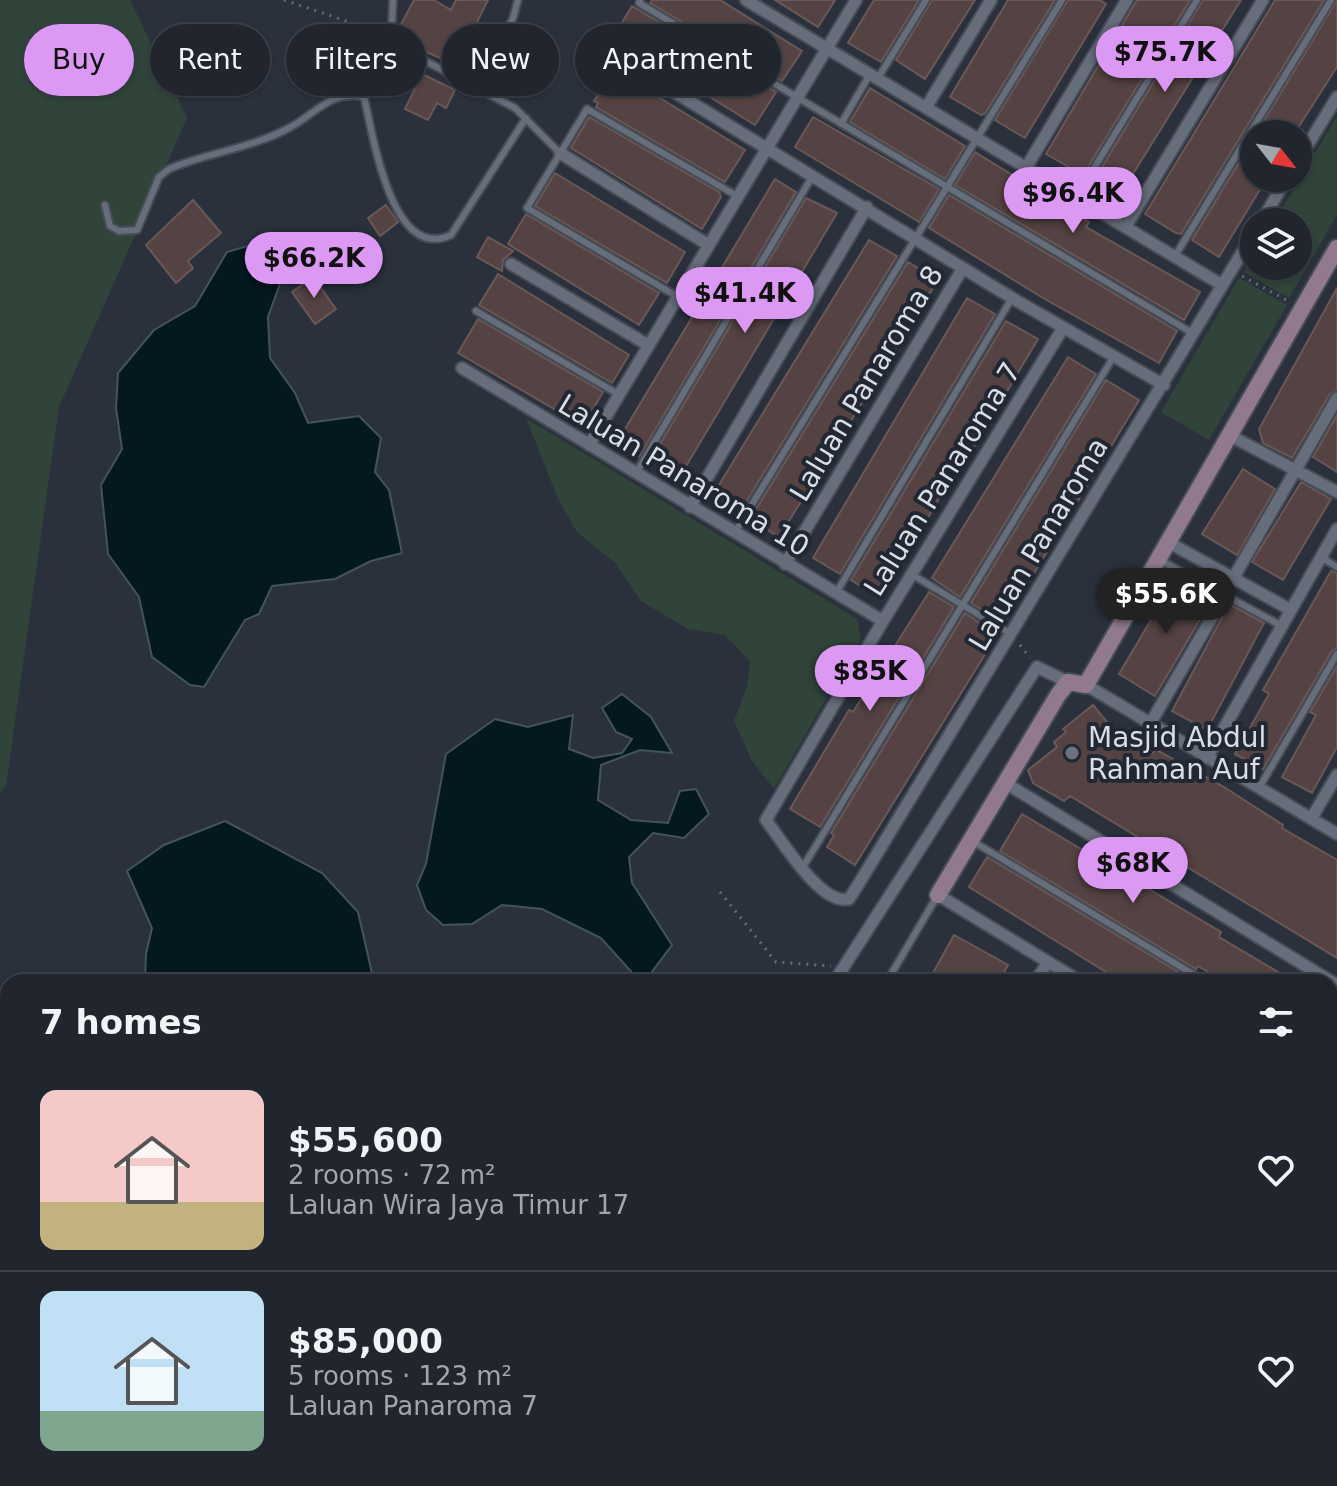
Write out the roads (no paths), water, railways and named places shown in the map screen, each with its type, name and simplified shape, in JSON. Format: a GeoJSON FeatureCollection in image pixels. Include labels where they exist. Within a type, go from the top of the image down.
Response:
{"type":"FeatureCollection","features":[{"type":"Feature","properties":{"kind":"street"},"geometry":{"type":"LineString","coordinates":[[746,0],[1222,285]]}},
{"type":"Feature","properties":{"kind":"street"},"geometry":{"type":"LineString","coordinates":[[589,445],[856,0]]}},
{"type":"Feature","properties":{"kind":"street"},"geometry":{"type":"LineString","coordinates":[[927,106],[991,0]]}},
{"type":"Feature","properties":{"kind":"street"},"geometry":{"type":"LineString","coordinates":[[1027,166],[1127,0]]}},
{"type":"Feature","properties":{"kind":"street"},"geometry":{"type":"LineString","coordinates":[[1126,226],[1263,0]]}},
{"type":"Feature","properties":{"kind":"street"},"geometry":{"type":"LineString","coordinates":[[681,96],[814,174],[1012,298],[1164,385]]}},
{"type":"Feature","properties":{"kind":"street"},"geometry":{"type":"LineString","coordinates":[[1312,138],[1337,97]]}},
{"type":"Feature","properties":{"kind":"street"},"geometry":{"type":"LineString","coordinates":[[560,153],[707,244]]}},
{"type":"Feature","properties":{"kind":"street"},"geometry":{"type":"LineString","coordinates":[[690,507],[867,207]]}},
{"type":"Feature","properties":{"kind":"street"},"geometry":{"type":"LineString","coordinates":[[1086,685],[1337,248]]}},
{"type":"Feature","properties":{"kind":"street","name":"Laluan Panaroma"},"geometry":{"type":"LineString","coordinates":[[766,820],[825,895],[840,901],[849,899],[1164,385],[1240,255]]}},
{"type":"Feature","properties":{"kind":"street"},"geometry":{"type":"LineString","coordinates":[[511,264],[648,345]]}},
{"type":"Feature","properties":{"kind":"street","name":"Laluan Panaroma 8"},"geometry":{"type":"LineString","coordinates":[[785,564],[963,268]]}},
{"type":"Feature","properties":{"kind":"street","name":"Laluan Panaroma 7"},"geometry":{"type":"LineString","coordinates":[[766,820],[911,574],[1063,328]]}},
{"type":"Feature","properties":{"kind":"street","name":"Laluan Panaroma 10"},"geometry":{"type":"LineString","coordinates":[[462,368],[883,621]]}},
{"type":"Feature","properties":{"kind":"street"},"geometry":{"type":"LineString","coordinates":[[1234,577],[1337,398]]}},
{"type":"Feature","properties":{"kind":"street"},"geometry":{"type":"LineString","coordinates":[[1229,435],[1337,492]]}},
{"type":"Feature","properties":{"kind":"street"},"geometry":{"type":"LineString","coordinates":[[1207,758],[1337,529]]}},
{"type":"Feature","properties":{"kind":"street"},"geometry":{"type":"LineString","coordinates":[[1168,542],[1291,610]]}},
{"type":"Feature","properties":{"kind":"street"},"geometry":{"type":"LineString","coordinates":[[1150,724],[1225,595]]}},
{"type":"Feature","properties":{"kind":"street"},"geometry":{"type":"LineString","coordinates":[[838,974],[1037,667],[1068,682],[1086,685],[1337,834]]}},
{"type":"Feature","properties":{"kind":"street"},"geometry":{"type":"LineString","coordinates":[[1068,682],[938,895],[1068,974]]}},
{"type":"Feature","properties":{"kind":"street"},"geometry":{"type":"LineString","coordinates":[[1311,819],[1337,775]]}},
{"type":"Feature","properties":{"kind":"street"},"geometry":{"type":"LineString","coordinates":[[1007,784],[1319,974]]}},
{"type":"Feature","properties":{"kind":"street"},"geometry":{"type":"LineString","coordinates":[[1040,974],[1048,962]]}},
{"type":"Feature","properties":{"kind":"lane"},"geometry":{"type":"LineString","coordinates":[[393,0],[391,43],[442,71]]}},
{"type":"Feature","properties":{"kind":"lane"},"geometry":{"type":"LineString","coordinates":[[510,24],[518,0]]}},
{"type":"Feature","properties":{"kind":"lane"},"geometry":{"type":"LineString","coordinates":[[640,0],[639,3],[947,189],[1194,334]]}},
{"type":"Feature","properties":{"kind":"lane"},"geometry":{"type":"LineString","coordinates":[[841,124],[926,0]]}},
{"type":"Feature","properties":{"kind":"lane"},"geometry":{"type":"LineString","coordinates":[[734,534],[1062,0]]}},
{"type":"Feature","properties":{"kind":"lane"},"geometry":{"type":"LineString","coordinates":[[1077,196],[1197,0]]}},
{"type":"Feature","properties":{"kind":"lane"},"geometry":{"type":"LineString","coordinates":[[1175,256],[1331,0]]}},
{"type":"Feature","properties":{"kind":"lane"},"geometry":{"type":"LineString","coordinates":[[105,205],[110,226],[119,231],[137,230],[159,177],[169,169],[286,131],[342,95],[364,97],[389,197],[398,213],[416,231],[434,240],[451,235],[526,118]]}},
{"type":"Feature","properties":{"kind":"lane"},"geometry":{"type":"LineString","coordinates":[[490,96],[515,108],[560,153]]}},
{"type":"Feature","properties":{"kind":"lane"},"geometry":{"type":"LineString","coordinates":[[678,297],[527,208],[587,109],[737,196]]}},
{"type":"Feature","properties":{"kind":"lane"},"geometry":{"type":"LineString","coordinates":[[636,473],[814,174]]}},
{"type":"Feature","properties":{"kind":"lane"},"geometry":{"type":"LineString","coordinates":[[836,593],[1012,298]]}},
{"type":"Feature","properties":{"kind":"lane"},"geometry":{"type":"LineString","coordinates":[[476,311],[618,394]]}},
{"type":"Feature","properties":{"kind":"lane"},"geometry":{"type":"LineString","coordinates":[[803,867],[1114,356]]}},
{"type":"Feature","properties":{"kind":"lane"},"geometry":{"type":"LineString","coordinates":[[1321,557],[1337,567]]}},
{"type":"Feature","properties":{"kind":"lane"},"geometry":{"type":"LineString","coordinates":[[1158,559],[1282,626]]}},
{"type":"Feature","properties":{"kind":"lane"},"geometry":{"type":"LineString","coordinates":[[911,574],[1011,634]]}},
{"type":"Feature","properties":{"kind":"lane"},"geometry":{"type":"LineString","coordinates":[[1259,788],[1337,654]]}},
{"type":"Feature","properties":{"kind":"lane"},"geometry":{"type":"LineString","coordinates":[[971,840],[1193,974]]}},
{"type":"Feature","properties":{"kind":"lane"},"geometry":{"type":"LineString","coordinates":[[891,974],[938,895]]}},
{"type":"Feature","properties":{"kind":"water"},"geometry":{"type":"Polygon","coordinates":[[[289,234],[285,270],[268,317],[270,358],[295,393],[308,423],[359,416],[381,438],[375,472],[389,490],[402,553],[371,561],[335,579],[272,586],[259,614],[245,620],[204,687],[190,685],[152,657],[139,597],[108,554],[101,485],[122,449],[116,408],[118,373],[154,330],[195,306],[227,252],[289,234]]]}},
{"type":"Feature","properties":{"kind":"water"},"geometry":{"type":"Polygon","coordinates":[[[622,694],[651,717],[672,753],[640,750],[601,765],[598,800],[631,820],[668,823],[680,791],[696,789],[709,814],[684,838],[653,833],[629,857],[632,883],[672,945],[651,973],[646,974],[633,974],[601,938],[542,909],[502,905],[472,924],[443,925],[426,910],[417,885],[426,864],[446,754],[495,719],[528,727],[573,715],[569,749],[593,758],[622,753],[632,739],[616,732],[602,708],[622,694]]]}},
{"type":"Feature","properties":{"kind":"water"},"geometry":{"type":"Polygon","coordinates":[[[225,821],[322,873],[358,912],[372,974],[145,974],[152,928],[127,871],[164,845],[225,821]]]}},
{"type":"Feature","properties":{"kind":"place","name":"Masjid Abdul Rahman Auf"},"geometry":{"type":"Point","coordinates":[1072,753]}}]}
